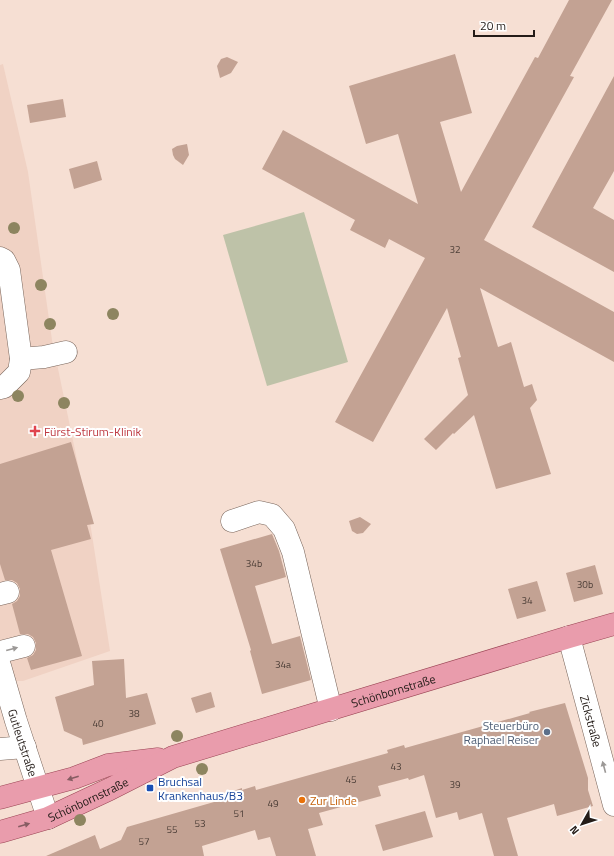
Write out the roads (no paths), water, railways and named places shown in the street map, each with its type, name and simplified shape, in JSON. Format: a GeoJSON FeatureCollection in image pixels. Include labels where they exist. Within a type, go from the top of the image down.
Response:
{"type":"FeatureCollection","features":[{"type":"Feature","properties":{"kind":"main road","name":"Schönbornstraße"},"geometry":{"type":"LineString","coordinates":[[0,832],[48,818],[173,758],[614,624]]}},
{"type":"Feature","properties":{"kind":"main road","name":"Schönbornstraße"},"geometry":{"type":"LineString","coordinates":[[0,798],[74,778],[108,765],[173,758]]}},
{"type":"Feature","properties":{"kind":"street"},"geometry":{"type":"LineString","coordinates":[[0,258],[4,260],[9,270],[21,359],[19,372],[4,387],[0,388]]}},
{"type":"Feature","properties":{"kind":"street"},"geometry":{"type":"LineString","coordinates":[[21,359],[44,357],[66,352]]}},
{"type":"Feature","properties":{"kind":"street"},"geometry":{"type":"LineString","coordinates":[[232,521],[259,512],[272,515],[284,529],[293,552],[331,710]]}},
{"type":"Feature","properties":{"kind":"street","name":"Zickstraße"},"geometry":{"type":"LineString","coordinates":[[569,637],[614,805]]}},
{"type":"Feature","properties":{"kind":"street"},"geometry":{"type":"LineString","coordinates":[[0,652],[24,646]]}},
{"type":"Feature","properties":{"kind":"street","name":"Gutleutstraße"},"geometry":{"type":"LineString","coordinates":[[0,666],[16,721],[48,818]]}},
{"type":"Feature","properties":{"kind":"street"},"geometry":{"type":"LineString","coordinates":[[0,749],[25,747]]}},
{"type":"Feature","properties":{"kind":"place","name":"Fürst-Stirum-Klinik"},"geometry":{"type":"Point","coordinates":[35,431]}},
{"type":"Feature","properties":{"kind":"place","name":"Steuerbüro Raphael Reiser"},"geometry":{"type":"Point","coordinates":[547,732]}},
{"type":"Feature","properties":{"kind":"place","name":"Bruchsal Krankenhaus/B3"},"geometry":{"type":"Point","coordinates":[150,788]}},
{"type":"Feature","properties":{"kind":"place","name":"Zur Linde"},"geometry":{"type":"Point","coordinates":[302,800]}}]}
